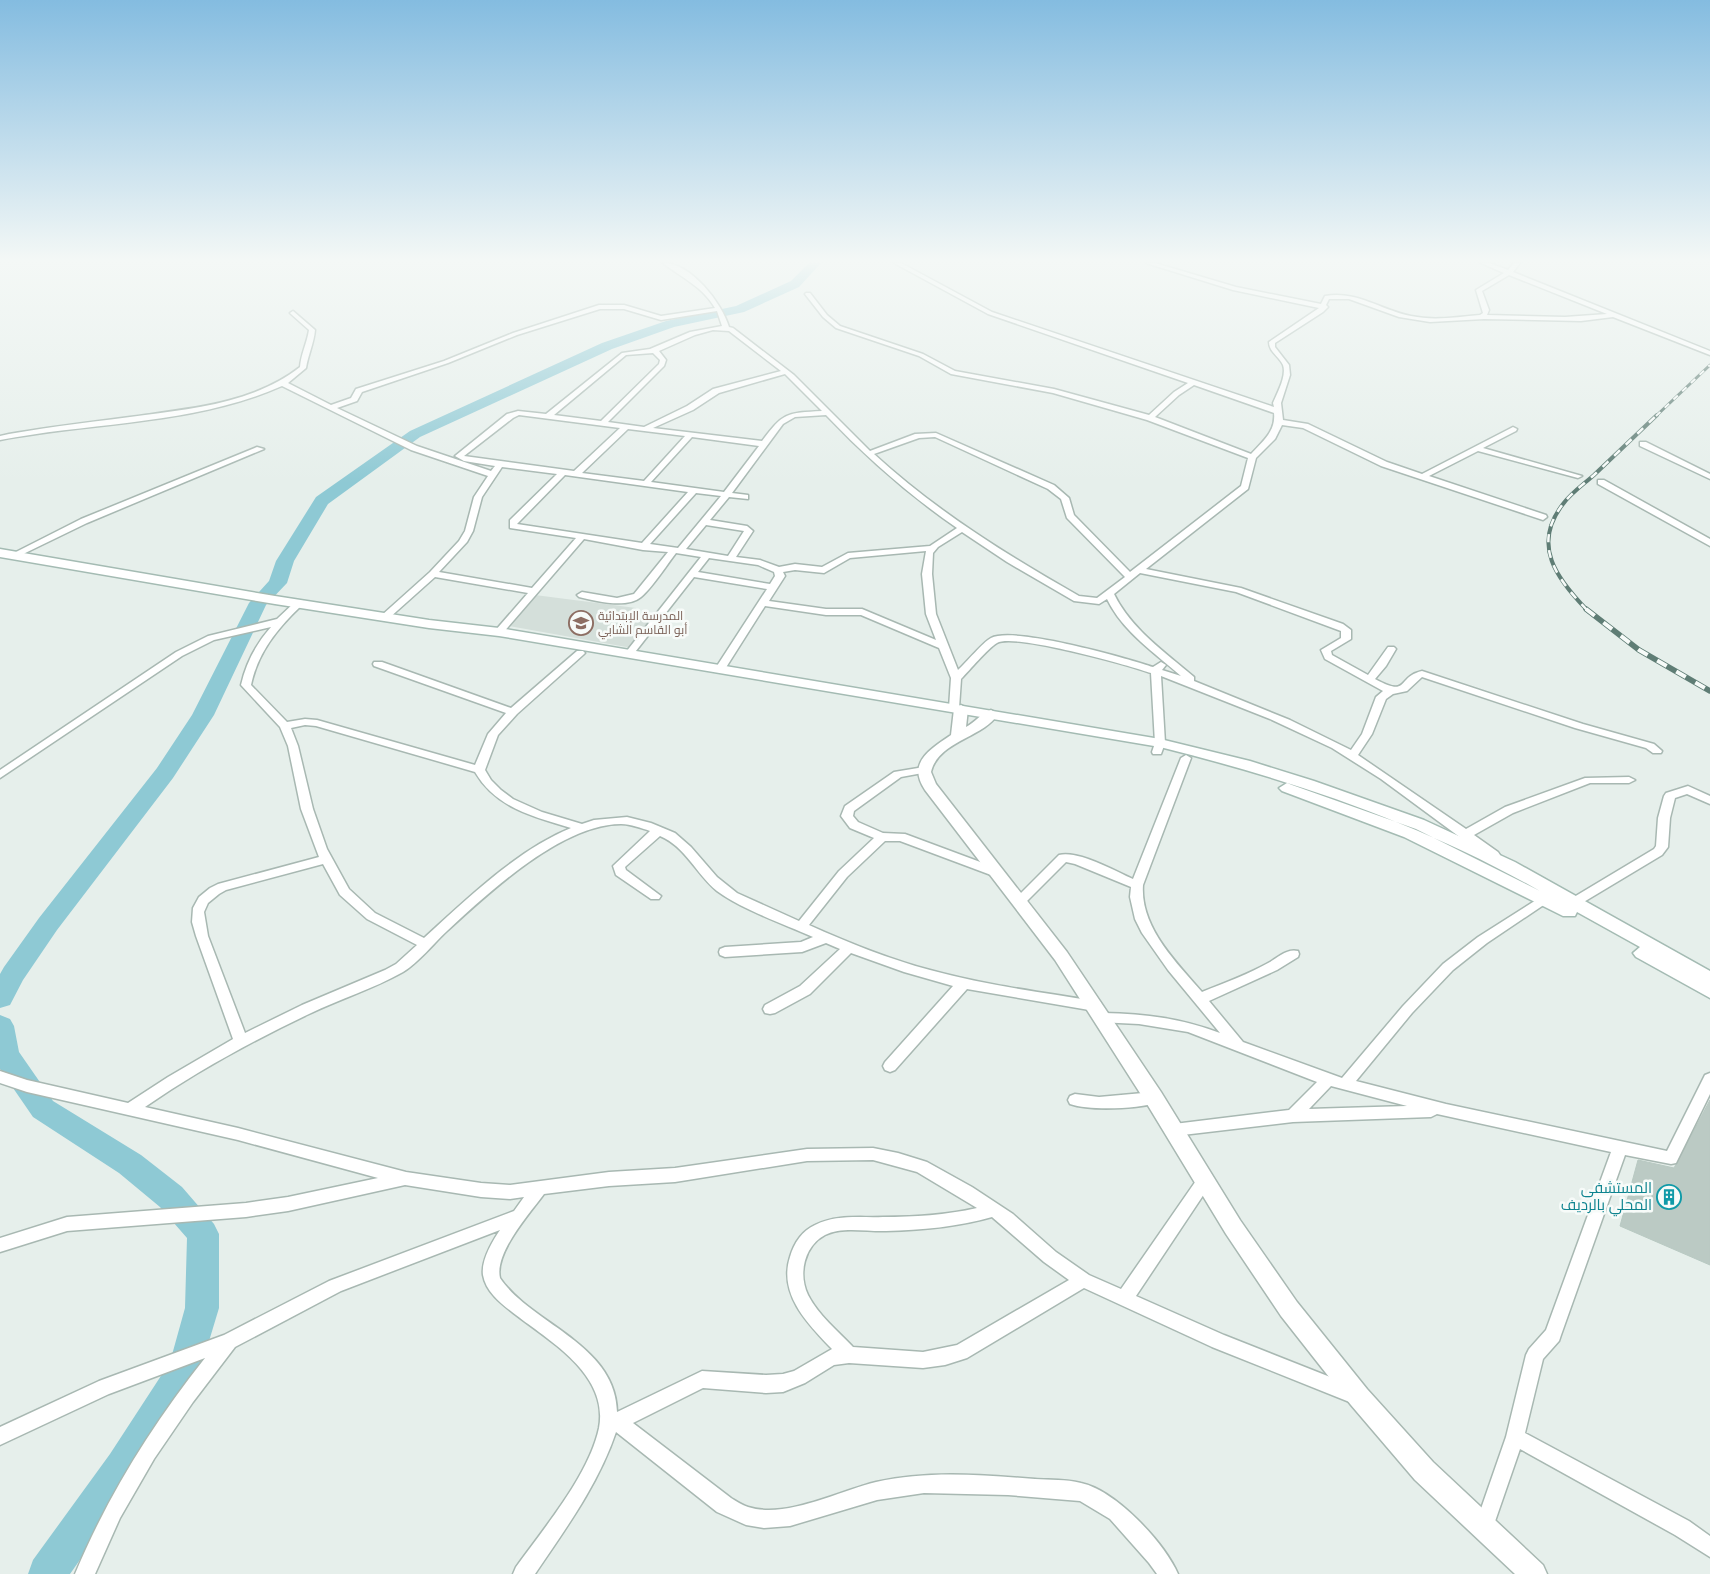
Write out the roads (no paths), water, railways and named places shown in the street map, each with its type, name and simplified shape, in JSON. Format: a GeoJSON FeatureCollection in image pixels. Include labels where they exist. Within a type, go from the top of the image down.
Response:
{"type":"FeatureCollection","features":[{"type":"Feature","properties":{"kind":"main road"},"geometry":{"type":"LineString","coordinates":[[0,553],[298,604],[429,624],[499,632],[720,669],[958,717]]}},
{"type":"Feature","properties":{"kind":"main road"},"geometry":{"type":"LineString","coordinates":[[429,624],[476,636],[958,717],[989,718],[1159,747],[1245,764],[1359,800],[1420,824],[1509,866],[1710,978]]}},
{"type":"Feature","properties":{"kind":"main road"},"geometry":{"type":"LineString","coordinates":[[958,717],[924,770],[930,787],[995,872],[1020,901],[1099,1012],[1289,1309],[1358,1397],[1424,1471],[1534,1574]]}},
{"type":"Feature","properties":{"kind":"main road"},"geometry":{"type":"LineString","coordinates":[[1159,747],[1186,758],[1298,791],[1410,833],[1544,899],[1710,991]]}},
{"type":"Feature","properties":{"kind":"street"},"geometry":{"type":"LineString","coordinates":[[0,438],[200,409],[247,397],[294,377],[304,368],[305,353],[311,336]]}},
{"type":"Feature","properties":{"kind":"street"},"geometry":{"type":"LineString","coordinates":[[331,408],[354,399],[360,391],[446,362],[509,336]]}},
{"type":"Feature","properties":{"kind":"street"},"geometry":{"type":"LineString","coordinates":[[549,416],[624,354],[631,351],[655,351],[691,336]]}},
{"type":"Feature","properties":{"kind":"street"},"geometry":{"type":"LineString","coordinates":[[738,336],[785,372],[868,454],[961,528],[1077,599],[1092,602],[1109,594],[1129,576],[1171,546],[1246,487],[1252,458],[1272,437],[1279,422],[1277,403],[1287,374],[1286,365],[1272,347],[1272,342],[1280,336]]}},
{"type":"Feature","properties":{"kind":"street"},"geometry":{"type":"LineString","coordinates":[[865,336],[922,355],[953,373],[1046,389],[1150,418],[1252,458]]}},
{"type":"Feature","properties":{"kind":"street"},"geometry":{"type":"LineString","coordinates":[[1059,336],[1277,411]]}},
{"type":"Feature","properties":{"kind":"street"},"geometry":{"type":"LineString","coordinates":[[1668,336],[1710,353]]}},
{"type":"Feature","properties":{"kind":"street"},"geometry":{"type":"LineString","coordinates":[[603,423],[662,365],[664,360],[655,351]]}},
{"type":"Feature","properties":{"kind":"street"},"geometry":{"type":"LineString","coordinates":[[648,428],[690,408],[716,392],[785,372]]}},
{"type":"Feature","properties":{"kind":"street"},"geometry":{"type":"LineString","coordinates":[[1150,418],[1167,404],[1177,391],[1195,382]]}},
{"type":"Feature","properties":{"kind":"street"},"geometry":{"type":"LineString","coordinates":[[282,383],[414,448],[491,474]]}},
{"type":"Feature","properties":{"kind":"street"},"geometry":{"type":"LineString","coordinates":[[582,595],[621,601],[637,596],[704,522],[780,422],[788,416],[828,413]]}},
{"type":"Feature","properties":{"kind":"street"},"geometry":{"type":"LineString","coordinates":[[745,497],[462,459],[459,456],[514,414],[549,416],[764,444]]}},
{"type":"Feature","properties":{"kind":"street"},"geometry":{"type":"LineString","coordinates":[[1279,422],[1305,426],[1371,458],[1543,517]]}},
{"type":"Feature","properties":{"kind":"street"},"geometry":{"type":"LineString","coordinates":[[576,474],[627,426]]}},
{"type":"Feature","properties":{"kind":"street"},"geometry":{"type":"LineString","coordinates":[[1422,477],[1513,429]]}},
{"type":"Feature","properties":{"kind":"street"},"geometry":{"type":"LineString","coordinates":[[646,483],[691,434]]}},
{"type":"Feature","properties":{"kind":"street"},"geometry":{"type":"LineString","coordinates":[[868,454],[918,436],[936,435],[1051,487],[1065,498],[1070,516],[1129,576]]}},
{"type":"Feature","properties":{"kind":"street"},"geometry":{"type":"LineString","coordinates":[[1643,444],[1710,477]]}},
{"type":"Feature","properties":{"kind":"street"},"geometry":{"type":"LineString","coordinates":[[1476,448],[1578,476]]}},
{"type":"Feature","properties":{"kind":"street"},"geometry":{"type":"LineString","coordinates":[[14,555],[84,521],[260,449]]}},
{"type":"Feature","properties":{"kind":"street"},"geometry":{"type":"LineString","coordinates":[[385,617],[433,574],[463,542],[469,531],[478,497],[491,474],[500,464]]}},
{"type":"Feature","properties":{"kind":"street"},"geometry":{"type":"LineString","coordinates":[[564,472],[512,524],[515,527],[770,565],[778,570],[780,576],[720,669]]}},
{"type":"Feature","properties":{"kind":"street"},"geometry":{"type":"LineString","coordinates":[[1601,482],[1710,542]]}},
{"type":"Feature","properties":{"kind":"street"},"geometry":{"type":"LineString","coordinates":[[643,547],[694,490]]}},
{"type":"Feature","properties":{"kind":"street"},"geometry":{"type":"LineString","coordinates":[[704,522],[747,529],[749,531],[730,559]]}},
{"type":"Feature","properties":{"kind":"street"},"geometry":{"type":"LineString","coordinates":[[958,717],[956,678],[931,614],[928,591],[928,560],[933,548],[942,539],[961,528]]}},
{"type":"Feature","properties":{"kind":"street"},"geometry":{"type":"LineString","coordinates":[[499,632],[580,537]]}},
{"type":"Feature","properties":{"kind":"street"},"geometry":{"type":"LineString","coordinates":[[778,570],[795,567],[824,570],[848,556],[933,548]]}},
{"type":"Feature","properties":{"kind":"street"},"geometry":{"type":"LineString","coordinates":[[629,654],[706,556]]}},
{"type":"Feature","properties":{"kind":"street"},"geometry":{"type":"LineString","coordinates":[[1137,570],[1245,592],[1340,626],[1346,630],[1346,639],[1330,647],[1326,650],[1325,654],[1337,663],[1390,691]]}},
{"type":"Feature","properties":{"kind":"street"},"geometry":{"type":"LineString","coordinates":[[433,574],[534,591]]}},
{"type":"Feature","properties":{"kind":"street"},"geometry":{"type":"LineString","coordinates":[[691,574],[773,587]]}},
{"type":"Feature","properties":{"kind":"street"},"geometry":{"type":"LineString","coordinates":[[1109,594],[1113,604],[1131,626],[1195,683]]}},
{"type":"Feature","properties":{"kind":"street"},"geometry":{"type":"LineString","coordinates":[[763,603],[826,612],[862,612],[943,646]]}},
{"type":"Feature","properties":{"kind":"street"},"geometry":{"type":"LineString","coordinates":[[298,604],[278,622],[266,639],[248,671],[246,685],[285,726],[293,746],[307,809],[326,859],[344,892],[371,916],[426,944]]}},
{"type":"Feature","properties":{"kind":"street"},"geometry":{"type":"LineString","coordinates":[[0,775],[179,654],[211,638],[278,622]]}},
{"type":"Feature","properties":{"kind":"street"},"geometry":{"type":"LineString","coordinates":[[956,678],[994,640],[1008,638],[1102,654],[1195,683],[1311,732],[1352,756],[1509,866]]}},
{"type":"Feature","properties":{"kind":"street"},"geometry":{"type":"LineString","coordinates":[[1369,680],[1381,666],[1391,649]]}},
{"type":"Feature","properties":{"kind":"street"},"geometry":{"type":"LineString","coordinates":[[580,653],[513,712],[493,734],[479,770],[485,783],[496,794],[520,806],[582,828]]}},
{"type":"Feature","properties":{"kind":"street"},"geometry":{"type":"LineString","coordinates":[[1159,747],[1156,670],[1167,658]]}},
{"type":"Feature","properties":{"kind":"street"},"geometry":{"type":"LineString","coordinates":[[378,664],[513,712]]}},
{"type":"Feature","properties":{"kind":"street"},"geometry":{"type":"LineString","coordinates":[[1352,756],[1371,727],[1381,697],[1390,691],[1403,689],[1418,675],[1427,675],[1579,726],[1650,746],[1657,751]]}},
{"type":"Feature","properties":{"kind":"street"},"geometry":{"type":"LineString","coordinates":[[285,726],[305,722],[317,723],[479,770]]}},
{"type":"Feature","properties":{"kind":"street"},"geometry":{"type":"LineString","coordinates":[[1186,758],[1137,884],[1136,897],[1141,919],[1173,967],[1240,1046]]}},
{"type":"Feature","properties":{"kind":"street"},"geometry":{"type":"LineString","coordinates":[[924,770],[898,774],[849,809],[847,816],[854,825],[882,837],[902,837],[995,872]]}},
{"type":"Feature","properties":{"kind":"street"},"geometry":{"type":"LineString","coordinates":[[1465,835],[1509,810],[1589,780],[1629,780]]}},
{"type":"Feature","properties":{"kind":"street"},"geometry":{"type":"LineString","coordinates":[[1573,903],[1658,852],[1662,847],[1664,818],[1670,796],[1688,790],[1710,800]]}},
{"type":"Feature","properties":{"kind":"street"},"geometry":{"type":"LineString","coordinates":[[130,1109],[198,1064],[241,1041],[308,1008],[380,979],[401,967],[513,869],[544,845],[601,821],[619,820],[635,821],[672,837],[687,849],[717,885],[733,896],[825,938],[910,970],[1099,1012],[1189,1027],[1328,1080],[1446,1110],[1671,1158],[1710,1079]]}},
{"type":"Feature","properties":{"kind":"street"},"geometry":{"type":"LineString","coordinates":[[655,896],[620,872],[619,866],[658,831]]}},
{"type":"Feature","properties":{"kind":"street"},"geometry":{"type":"LineString","coordinates":[[801,927],[843,874],[882,837]]}},
{"type":"Feature","properties":{"kind":"street"},"geometry":{"type":"LineString","coordinates":[[1020,901],[1056,863],[1066,857],[1106,870],[1137,884]]}},
{"type":"Feature","properties":{"kind":"street"},"geometry":{"type":"LineString","coordinates":[[241,1041],[204,940],[198,916],[200,906],[211,892],[222,887],[326,859]]}},
{"type":"Feature","properties":{"kind":"street"},"geometry":{"type":"LineString","coordinates":[[1345,1085],[1447,968],[1465,953],[1544,899]]}},
{"type":"Feature","properties":{"kind":"street"},"geometry":{"type":"LineString","coordinates":[[725,952],[802,947],[825,938]]}},
{"type":"Feature","properties":{"kind":"street"},"geometry":{"type":"LineString","coordinates":[[770,1009],[805,990],[849,948]]}},
{"type":"Feature","properties":{"kind":"street"},"geometry":{"type":"LineString","coordinates":[[1200,1000],[1272,967],[1293,954]]}},
{"type":"Feature","properties":{"kind":"street"},"geometry":{"type":"LineString","coordinates":[[890,1066],[964,983]]}},
{"type":"Feature","properties":{"kind":"street"},"geometry":{"type":"LineString","coordinates":[[0,1077],[27,1086],[238,1134],[406,1179],[481,1190],[510,1192],[610,1180],[675,1175],[807,1155],[873,1154],[922,1167],[967,1192],[994,1210],[1050,1257],[1083,1280],[1218,1341],[1358,1397]]}},
{"type":"Feature","properties":{"kind":"street"},"geometry":{"type":"LineString","coordinates":[[1292,1116],[1328,1080]]}},
{"type":"Feature","properties":{"kind":"street"},"geometry":{"type":"LineString","coordinates":[[1075,1100],[1099,1103],[1154,1098]]}},
{"type":"Feature","properties":{"kind":"street"},"geometry":{"type":"LineString","coordinates":[[1174,1130],[1292,1116],[1446,1110]]}},
{"type":"Feature","properties":{"kind":"street"},"geometry":{"type":"LineString","coordinates":[[1484,1526],[1515,1436],[1535,1355],[1553,1335],[1621,1146]]}},
{"type":"Feature","properties":{"kind":"street"},"geometry":{"type":"LineString","coordinates":[[0,1245],[68,1224],[246,1210],[288,1204],[406,1179]]}},
{"type":"Feature","properties":{"kind":"street"},"geometry":{"type":"LineString","coordinates":[[1124,1300],[1205,1180]]}},
{"type":"Feature","properties":{"kind":"street"},"geometry":{"type":"LineString","coordinates":[[523,1574],[592,1470],[613,1424],[602,1382],[587,1361],[508,1299],[497,1287],[491,1275],[494,1258],[539,1189]]}},
{"type":"Feature","properties":{"kind":"street"},"geometry":{"type":"LineString","coordinates":[[850,1355],[812,1313],[803,1301],[796,1285],[794,1269],[798,1255],[814,1234],[829,1227],[950,1219],[994,1210]]}},
{"type":"Feature","properties":{"kind":"street"},"geometry":{"type":"LineString","coordinates":[[0,1436],[105,1387],[230,1340],[335,1286],[521,1215]]}},
{"type":"Feature","properties":{"kind":"street"},"geometry":{"type":"LineString","coordinates":[[613,1424],[702,1379],[766,1384],[783,1383],[799,1377],[832,1358],[850,1355],[923,1360],[945,1358],[961,1352],[1083,1280]]}},
{"type":"Feature","properties":{"kind":"street"},"geometry":{"type":"LineString","coordinates":[[85,1574],[101,1532],[129,1480],[190,1391],[230,1340]]}},
{"type":"Feature","properties":{"kind":"street"},"geometry":{"type":"LineString","coordinates":[[613,1424],[724,1505],[746,1516],[764,1519],[790,1517],[877,1491],[924,1484],[1008,1486],[1081,1492],[1099,1500],[1118,1512],[1156,1556],[1168,1574]]}},
{"type":"Feature","properties":{"kind":"street"},"geometry":{"type":"LineString","coordinates":[[1515,1436],[1682,1528],[1710,1547]]}},
{"type":"Feature","properties":{"kind":"waterway"},"geometry":{"type":"LineString","coordinates":[[0,998],[13,974],[48,924],[165,773],[203,715],[258,603],[278,583],[285,561],[322,501],[415,434],[607,346],[635,336]]}},
{"type":"Feature","properties":{"kind":"waterway"},"geometry":{"type":"LineString","coordinates":[[0,1026],[6,1055],[43,1109],[130,1164],[171,1197],[203,1234],[202,1308],[185,1369],[123,1467],[47,1574]]}},
{"type":"Feature","properties":{"kind":"railway"},"geometry":{"type":"LineString","coordinates":[[1656,416],[1710,365]]}},
{"type":"Feature","properties":{"kind":"railway"},"geometry":{"type":"LineString","coordinates":[[1586,609],[1566,586],[1552,561],[1549,534],[1554,519],[1570,496],[1657,415]]}},
{"type":"Feature","properties":{"kind":"railway"},"geometry":{"type":"LineString","coordinates":[[1586,609],[1639,650],[1710,691]]}},
{"type":"Feature","properties":{"kind":"place","name":"المدرسة الإبتدائية أبو القاسم الشابي"},"geometry":{"type":"Point","coordinates":[581,623]}},
{"type":"Feature","properties":{"kind":"place","name":"المستشفى المحلي بالرديف"},"geometry":{"type":"Point","coordinates":[1669,1197]}}]}
